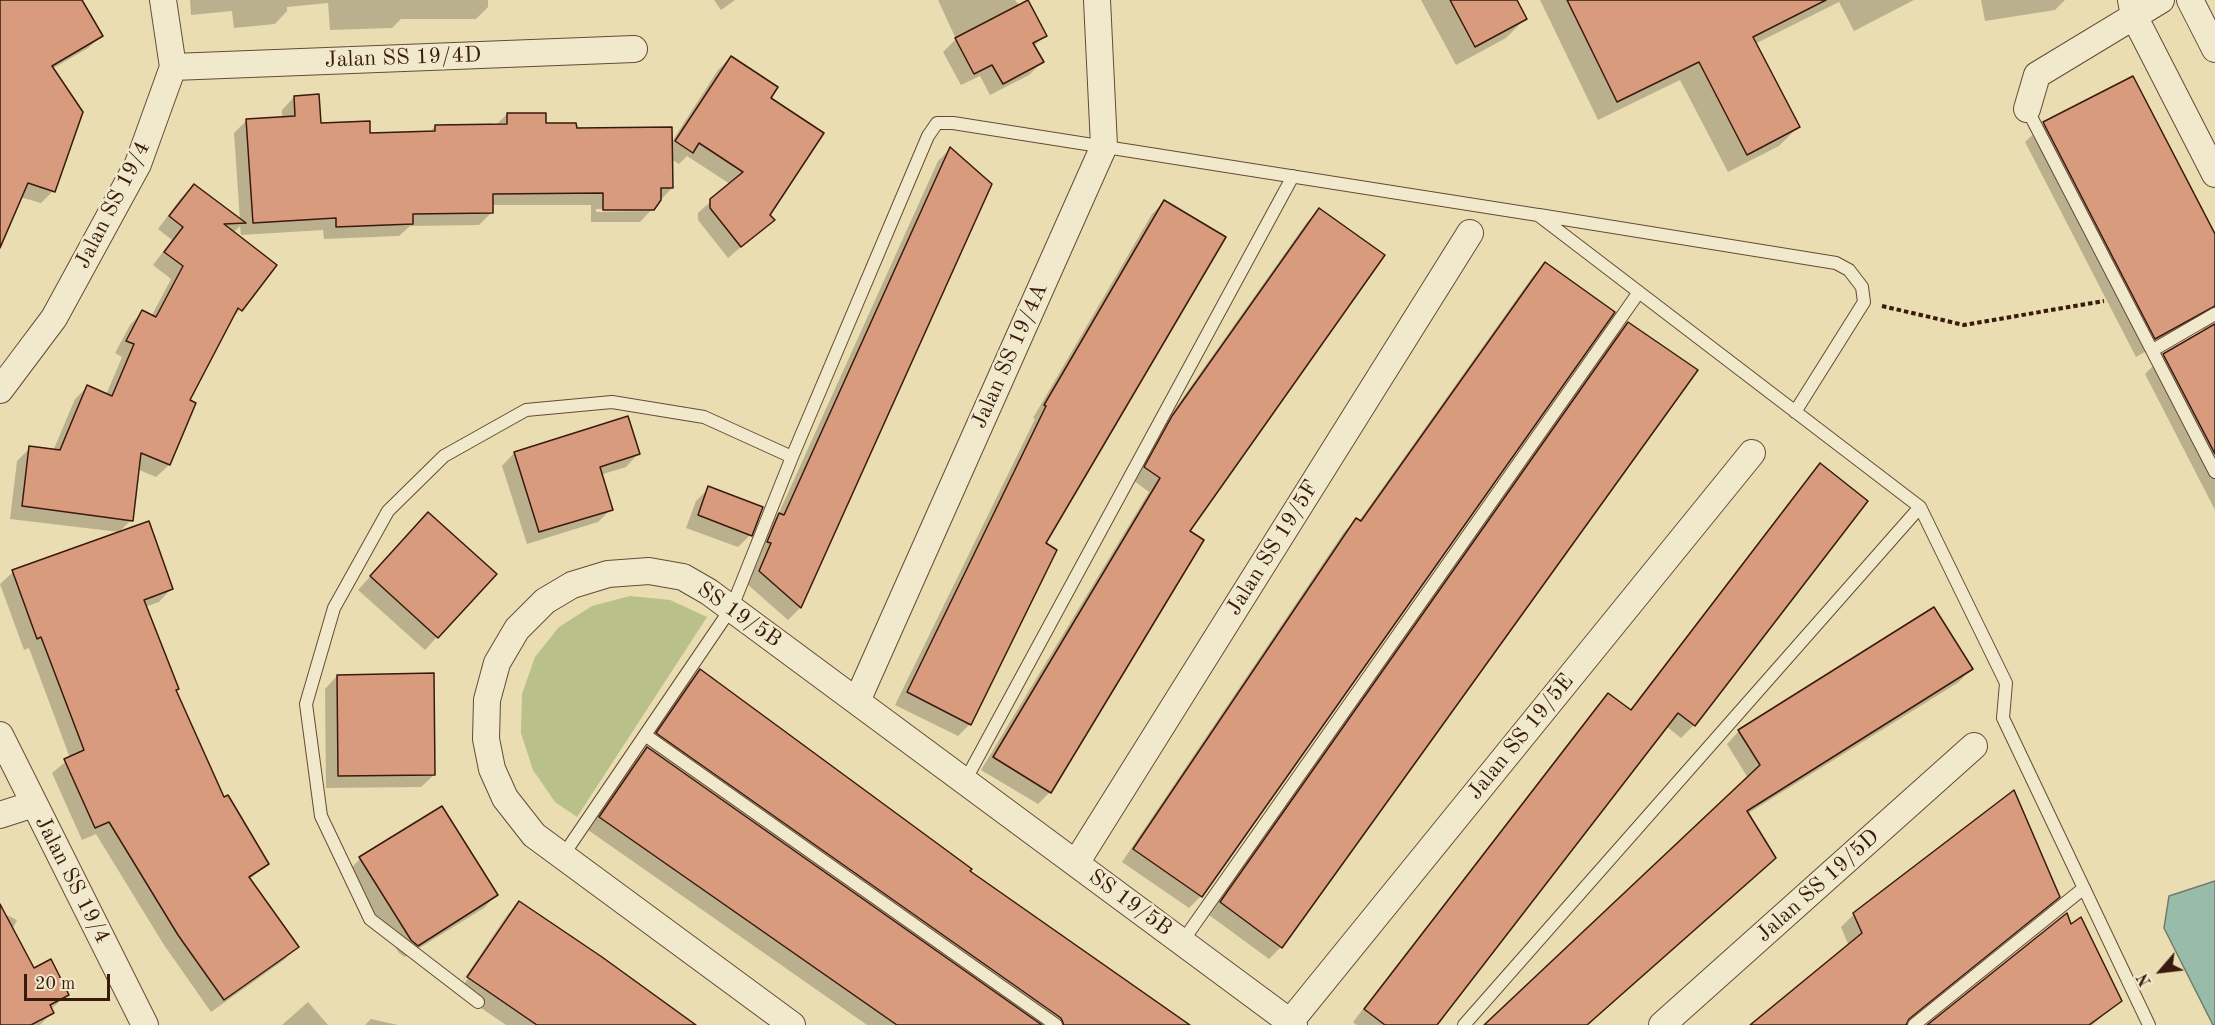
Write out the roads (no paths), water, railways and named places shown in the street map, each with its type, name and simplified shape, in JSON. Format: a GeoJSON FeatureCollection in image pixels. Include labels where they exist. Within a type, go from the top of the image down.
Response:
{"type":"FeatureCollection","features":[{"type":"Feature","properties":{"kind":"street","name":"Jalan SS 19/4"},"geometry":{"type":"LineString","coordinates":[[0,390],[54,318],[138,164],[173,67],[163,0]]}},
{"type":"Feature","properties":{"kind":"street","name":"Jalan SS 19/4A"},"geometry":{"type":"LineString","coordinates":[[857,700],[1104,146],[1097,0]]}},
{"type":"Feature","properties":{"kind":"street"},"geometry":{"type":"LineString","coordinates":[[2027,109],[2037,75],[2133,8],[2161,0]]}},
{"type":"Feature","properties":{"kind":"street"},"geometry":{"type":"LineString","coordinates":[[2190,0],[2215,49]]}},
{"type":"Feature","properties":{"kind":"street"},"geometry":{"type":"LineString","coordinates":[[2133,8],[2215,174]]}},
{"type":"Feature","properties":{"kind":"street","name":"Jalan SS 19/4D"},"geometry":{"type":"LineString","coordinates":[[173,67],[634,49]]}},
{"type":"Feature","properties":{"kind":"street","name":"Jalan SS 19/5F"},"geometry":{"type":"LineString","coordinates":[[1076,863],[1470,233]]}},
{"type":"Feature","properties":{"kind":"street","name":"Jalan SS 19/5E"},"geometry":{"type":"LineString","coordinates":[[1292,1024],[1752,453]]}},
{"type":"Feature","properties":{"kind":"street","name":"SS 19/5B"},"geometry":{"type":"LineString","coordinates":[[792,1025],[534,835],[505,798],[492,769],[486,739],[487,700],[497,663],[517,629],[545,601],[572,585],[608,574],[649,570],[683,577],[732,608],[1292,1024]]}},
{"type":"Feature","properties":{"kind":"street","name":"Jalan SS 19/4"},"geometry":{"type":"LineString","coordinates":[[0,735],[145,1025]]}},
{"type":"Feature","properties":{"kind":"street","name":"Jalan SS 19/5D"},"geometry":{"type":"LineString","coordinates":[[1662,1025],[1974,746]]}},
{"type":"Feature","properties":{"kind":"street"},"geometry":{"type":"LineString","coordinates":[[0,814],[34,804]]}},
{"type":"Feature","properties":{"kind":"lane"},"geometry":{"type":"LineString","coordinates":[[2027,109],[2215,472]]}},
{"type":"Feature","properties":{"kind":"lane"},"geometry":{"type":"LineString","coordinates":[[562,857],[732,608],[792,457],[924,147],[937,123],[1104,146],[1836,263],[1856,276],[1862,287],[1864,302],[1795,412]]}},
{"type":"Feature","properties":{"kind":"lane"},"geometry":{"type":"LineString","coordinates":[[965,781],[1293,176]]}},
{"type":"Feature","properties":{"kind":"lane"},"geometry":{"type":"LineString","coordinates":[[1538,215],[1920,507],[2006,683],[2004,718],[2149,1025]]}},
{"type":"Feature","properties":{"kind":"lane"},"geometry":{"type":"LineString","coordinates":[[1182,942],[1639,292]]}},
{"type":"Feature","properties":{"kind":"lane"},"geometry":{"type":"LineString","coordinates":[[2153,350],[2215,314]]}},
{"type":"Feature","properties":{"kind":"lane"},"geometry":{"type":"LineString","coordinates":[[478,1002],[370,919],[321,816],[306,704],[334,608],[388,511],[444,456],[526,410],[612,402],[704,417],[792,457]]}},
{"type":"Feature","properties":{"kind":"lane"},"geometry":{"type":"LineString","coordinates":[[1464,1025],[1920,507]]}},
{"type":"Feature","properties":{"kind":"lane"},"geometry":{"type":"LineString","coordinates":[[645,735],[1056,1025]]}},
{"type":"Feature","properties":{"kind":"lane"},"geometry":{"type":"LineString","coordinates":[[1914,1025],[2084,888]]}}]}
